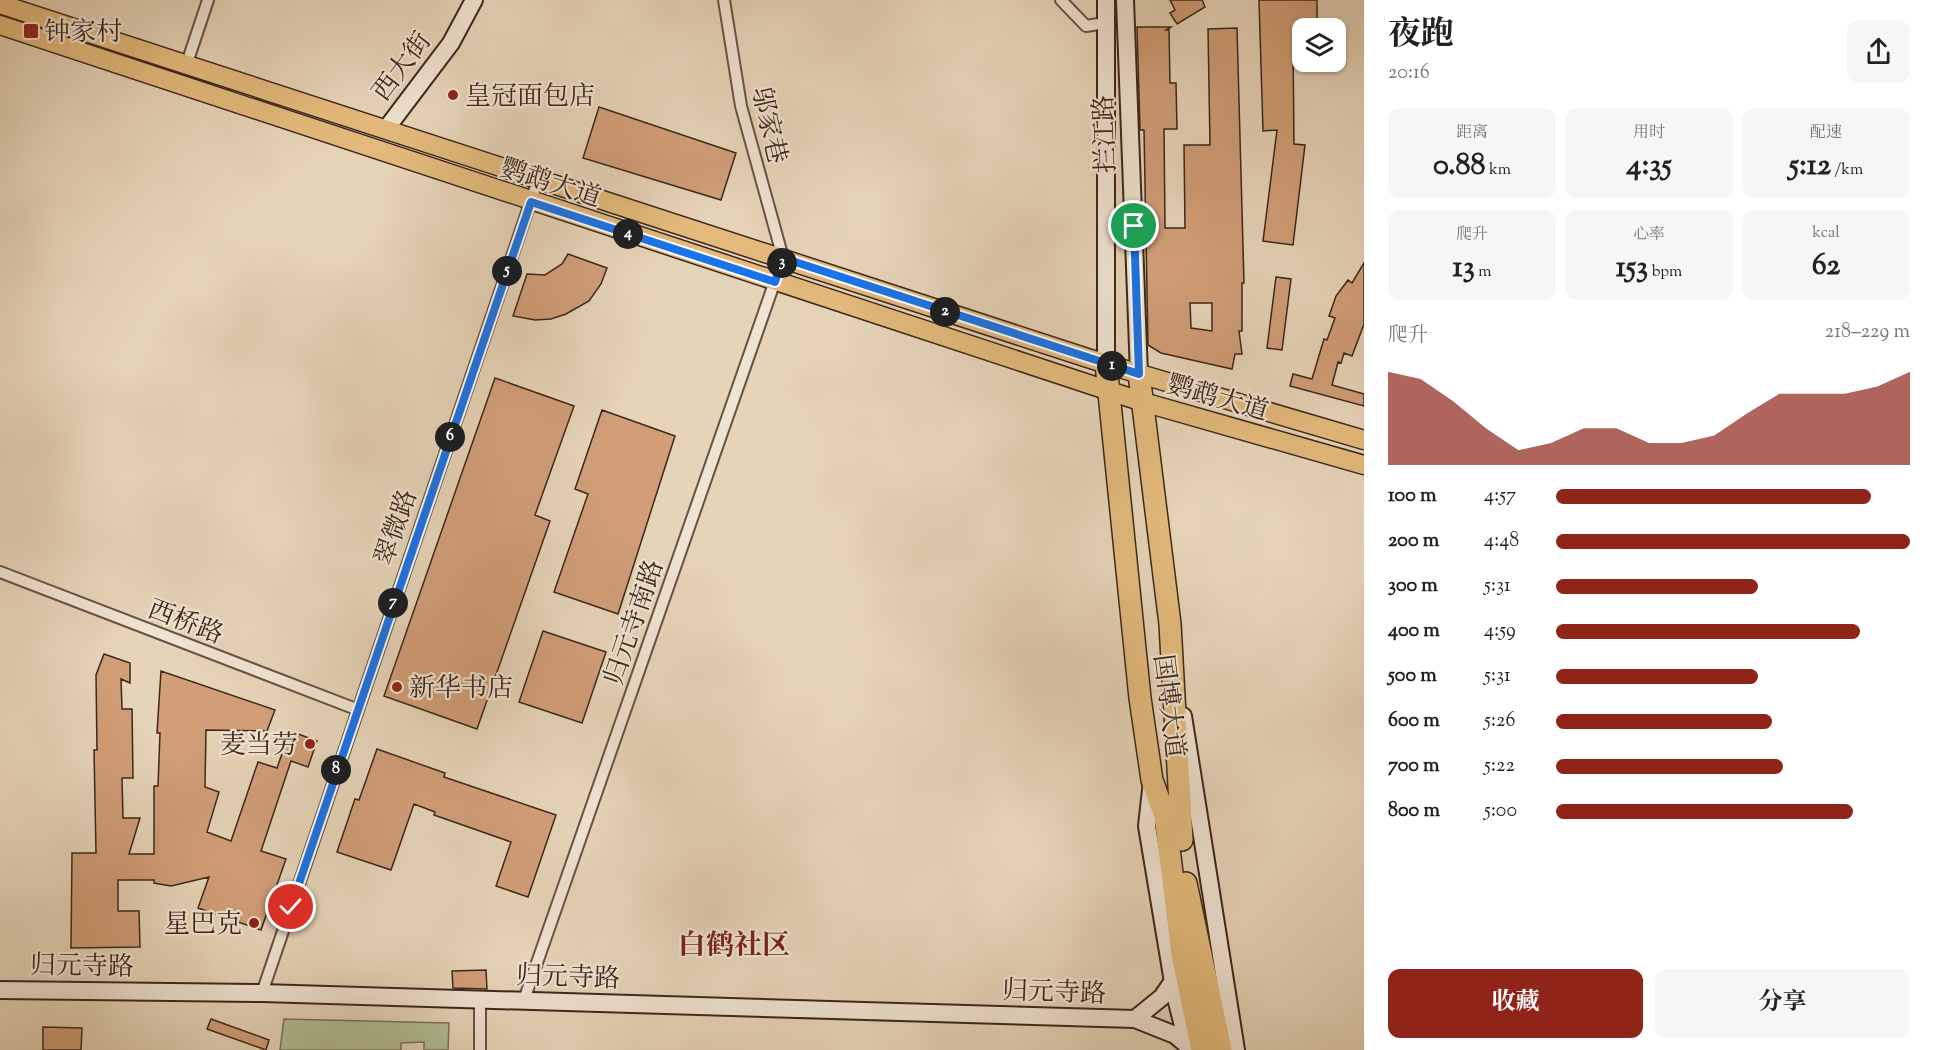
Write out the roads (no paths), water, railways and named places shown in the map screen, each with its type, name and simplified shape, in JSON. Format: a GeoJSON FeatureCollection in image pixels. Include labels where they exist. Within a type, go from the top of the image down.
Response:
{"type":"FeatureCollection","features":[{"type":"Feature","properties":{"kind":"highway","name":"国博大道"},"geometry":{"type":"LineString","coordinates":[[1106,364],[1140,698],[1152,780],[1172,814],[1221,1050]]}},
{"type":"Feature","properties":{"kind":"highway","name":"国博大道"},"geometry":{"type":"LineString","coordinates":[[1139,374],[1172,652],[1172,814],[1182,954],[1193,1049]]}},
{"type":"Feature","properties":{"kind":"main road","name":"鹦鹉大道"},"geometry":{"type":"LineString","coordinates":[[0,4],[539,177],[1106,364],[1364,440]]}},
{"type":"Feature","properties":{"kind":"main road","name":"鹦鹉大道"},"geometry":{"type":"LineString","coordinates":[[0,25],[1143,402],[1364,465]]}},
{"type":"Feature","properties":{"kind":"street"},"geometry":{"type":"LineString","coordinates":[[187,63],[208,0]]}},
{"type":"Feature","properties":{"kind":"street","name":"西大街"},"geometry":{"type":"LineString","coordinates":[[386,129],[451,43],[474,0]]}},
{"type":"Feature","properties":{"kind":"street","name":"邬家巷"},"geometry":{"type":"LineString","coordinates":[[724,0],[741,106],[783,258]]}},
{"type":"Feature","properties":{"kind":"street"},"geometry":{"type":"LineString","coordinates":[[1061,0],[1086,26],[1105,23],[1127,1]]}},
{"type":"Feature","properties":{"kind":"street","name":"拦江路"},"geometry":{"type":"LineString","coordinates":[[1106,0],[1106,364]]}},
{"type":"Feature","properties":{"kind":"street","name":"拦江路"},"geometry":{"type":"LineString","coordinates":[[1127,1],[1139,374]]}},
{"type":"Feature","properties":{"kind":"street","name":"翠微路"},"geometry":{"type":"LineString","coordinates":[[262,993],[356,709],[539,177]]}},
{"type":"Feature","properties":{"kind":"street","name":"归元寺南路"},"geometry":{"type":"LineString","coordinates":[[524,1000],[783,258]]}},
{"type":"Feature","properties":{"kind":"street","name":"西桥路"},"geometry":{"type":"LineString","coordinates":[[0,572],[356,709]]}},
{"type":"Feature","properties":{"kind":"street"},"geometry":{"type":"LineString","coordinates":[[1172,652],[1197,796],[1236,1050]]}},
{"type":"Feature","properties":{"kind":"street"},"geometry":{"type":"LineString","coordinates":[[1152,780],[1147,826],[1173,981],[1193,1049]]}},
{"type":"Feature","properties":{"kind":"street"},"geometry":{"type":"LineString","coordinates":[[1173,981],[1162,997],[1135,1019],[1175,1035],[1193,1049]]}},
{"type":"Feature","properties":{"kind":"street","name":"归元寺路"},"geometry":{"type":"LineString","coordinates":[[0,990],[262,993],[1135,1019]]}},
{"type":"Feature","properties":{"kind":"street"},"geometry":{"type":"LineString","coordinates":[[480,999],[480,1050]]}},
{"type":"Feature","properties":{"kind":"place","name":"钟家村"},"geometry":{"type":"Point","coordinates":[31,31]}},
{"type":"Feature","properties":{"kind":"place","name":"皇冠面包店"},"geometry":{"type":"Point","coordinates":[453,95]}},
{"type":"Feature","properties":{"kind":"place","name":"新华书店"},"geometry":{"type":"Point","coordinates":[397,687]}},
{"type":"Feature","properties":{"kind":"place","name":"麦当劳"},"geometry":{"type":"Point","coordinates":[310,744]}},
{"type":"Feature","properties":{"kind":"place","name":"星巴克"},"geometry":{"type":"Point","coordinates":[254,923]}},
{"type":"Feature","properties":{"kind":"district","name":"白鹤社区"},"geometry":{"type":"Point","coordinates":[734,944]}}]}
